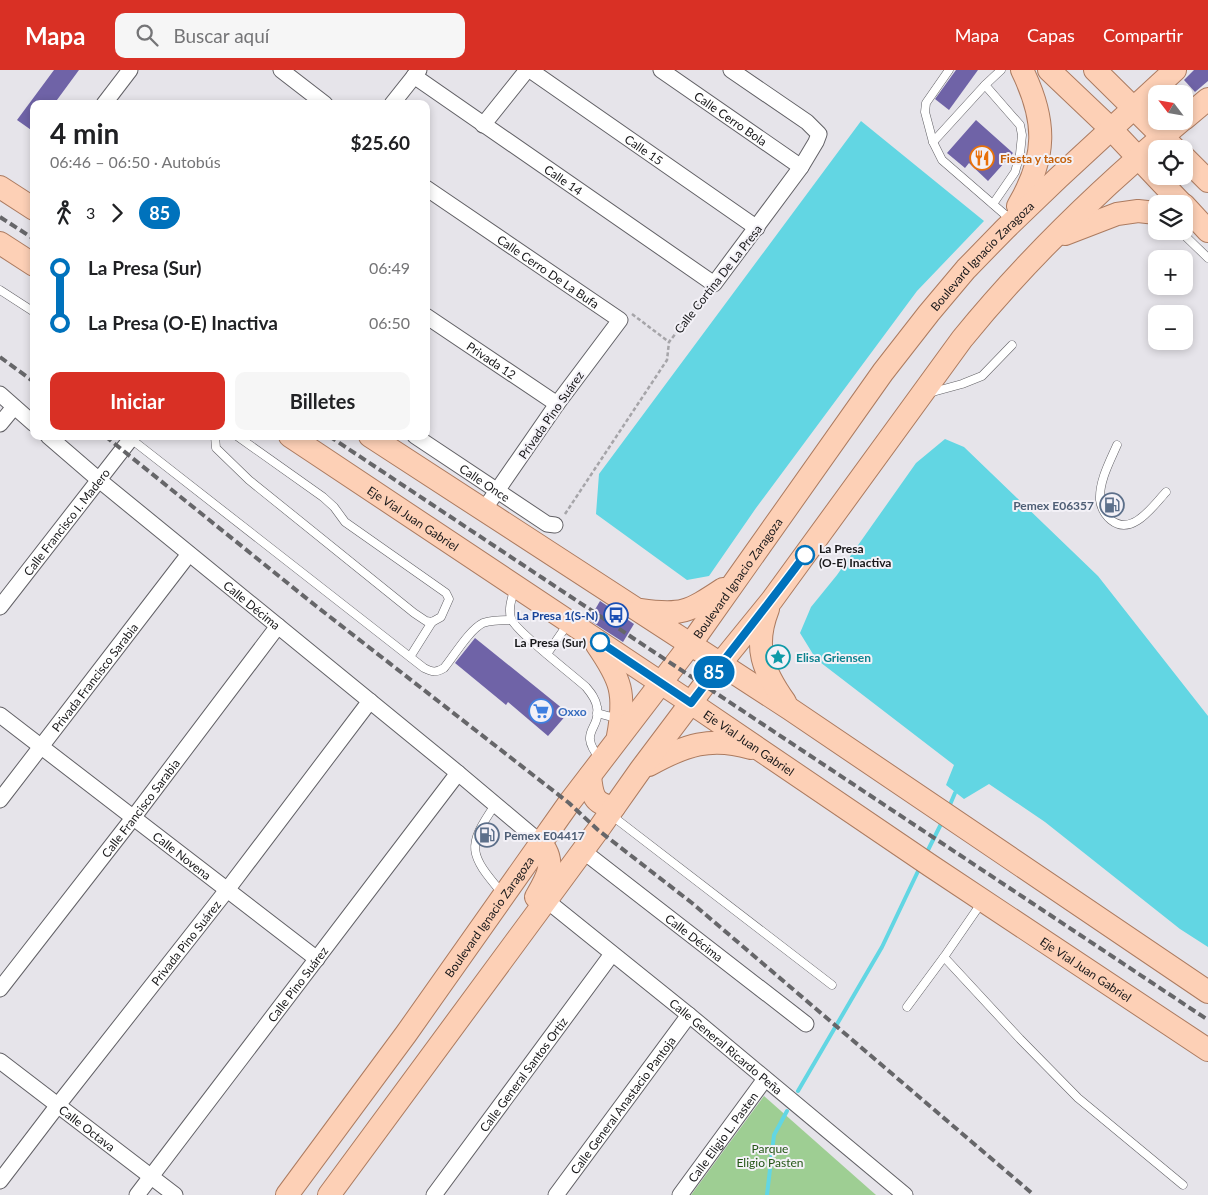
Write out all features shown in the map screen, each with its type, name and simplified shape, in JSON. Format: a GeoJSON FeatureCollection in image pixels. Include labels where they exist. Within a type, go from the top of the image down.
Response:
{"type":"FeatureCollection","features":[{"type":"Feature","properties":{"kind":"main road"},"geometry":{"type":"LineString","coordinates":[[1008,224],[1030,187],[1037,168],[1032,134],[1039,112],[1022,70]]}},
{"type":"Feature","properties":{"kind":"main road"},"geometry":{"type":"LineString","coordinates":[[1049,70],[1110,128],[1174,195]]}},
{"type":"Feature","properties":{"kind":"main road"},"geometry":{"type":"LineString","coordinates":[[1095,70],[1166,140]]}},
{"type":"Feature","properties":{"kind":"main road","name":"Boulevard Ignacio Zaragoza"},"geometry":{"type":"LineString","coordinates":[[288,1195],[596,768],[619,728],[661,683],[690,645],[732,583],[884,372],[966,269],[1008,224],[1133,106],[1175,70]]}},
{"type":"Feature","properties":{"kind":"main road"},"geometry":{"type":"LineString","coordinates":[[1193,112],[1208,99]]}},
{"type":"Feature","properties":{"kind":"main road"},"geometry":{"type":"LineString","coordinates":[[329,1195],[583,851],[641,769],[720,664],[772,600],[920,396],[992,302],[1050,241],[1139,158],[1148,154]]}},
{"type":"Feature","properties":{"kind":"main road"},"geometry":{"type":"LineString","coordinates":[[1193,166],[1208,181]]}},
{"type":"Feature","properties":{"kind":"main road"},"geometry":{"type":"LineString","coordinates":[[0,186],[30,201]]}},
{"type":"Feature","properties":{"kind":"main road"},"geometry":{"type":"LineString","coordinates":[[1050,241],[1118,214],[1138,211],[1148,212]]}},
{"type":"Feature","properties":{"kind":"main road"},"geometry":{"type":"LineString","coordinates":[[1193,215],[1208,231]]}},
{"type":"Feature","properties":{"kind":"main road"},"geometry":{"type":"LineString","coordinates":[[1193,228],[1208,237]]}},
{"type":"Feature","properties":{"kind":"main road"},"geometry":{"type":"LineString","coordinates":[[0,243],[30,262]]}},
{"type":"Feature","properties":{"kind":"main road","name":"Eje Vial Juan Gabriel"},"geometry":{"type":"LineString","coordinates":[[296,440],[1208,1050]]}},
{"type":"Feature","properties":{"kind":"main road"},"geometry":{"type":"LineString","coordinates":[[376,440],[790,709],[929,805],[1208,992]]}},
{"type":"Feature","properties":{"kind":"main road"},"geometry":{"type":"LineString","coordinates":[[634,609],[674,613],[687,611],[698,606],[732,583]]}},
{"type":"Feature","properties":{"kind":"main road"},"geometry":{"type":"LineString","coordinates":[[772,600],[762,625],[761,650],[764,667],[772,684],[790,709]]}},
{"type":"Feature","properties":{"kind":"main road"},"geometry":{"type":"LineString","coordinates":[[590,636],[611,665],[618,680],[622,694],[619,728]]}},
{"type":"Feature","properties":{"kind":"main road"},"geometry":{"type":"LineString","coordinates":[[641,769],[673,752],[702,743],[739,744],[762,752]]}},
{"type":"Feature","properties":{"kind":"main road"},"geometry":{"type":"LineString","coordinates":[[596,768],[593,796],[597,801],[612,810]]}},
{"type":"Feature","properties":{"kind":"main road"},"geometry":{"type":"LineString","coordinates":[[520,935],[527,914],[550,867],[548,854],[541,843]]}},
{"type":"Feature","properties":{"kind":"street"},"geometry":{"type":"LineString","coordinates":[[107,100],[130,70]]}},
{"type":"Feature","properties":{"kind":"street"},"geometry":{"type":"LineString","coordinates":[[281,70],[320,100]]}},
{"type":"Feature","properties":{"kind":"street"},"geometry":{"type":"LineString","coordinates":[[483,125],[529,70]]}},
{"type":"Feature","properties":{"kind":"street","name":"Calle 15"},"geometry":{"type":"LineString","coordinates":[[529,70],[757,228]]}},
{"type":"Feature","properties":{"kind":"street","name":"Calle Cerro Bola"},"geometry":{"type":"LineString","coordinates":[[661,70],[801,167]]}},
{"type":"Feature","properties":{"kind":"street","name":"Calle Cortina De La Presa"},"geometry":{"type":"LineString","coordinates":[[714,284],[801,167],[819,134],[807,122],[731,70]]}},
{"type":"Feature","properties":{"kind":"street"},"geometry":{"type":"LineString","coordinates":[[395,100],[417,73]]}},
{"type":"Feature","properties":{"kind":"street","name":"Calle 14"},"geometry":{"type":"LineString","coordinates":[[417,73],[483,125],[714,284]]}},
{"type":"Feature","properties":{"kind":"street","name":"Calle Cerro De La Bufa"},"geometry":{"type":"LineString","coordinates":[[430,191],[620,320]]}},
{"type":"Feature","properties":{"kind":"street","name":"Privada 12"},"geometry":{"type":"LineString","coordinates":[[430,319],[557,404]]}},
{"type":"Feature","properties":{"kind":"street","name":"Privada Pino Suárez"},"geometry":{"type":"LineString","coordinates":[[483,511],[557,404],[620,320]]}},
{"type":"Feature","properties":{"kind":"street"},"geometry":{"type":"LineString","coordinates":[[0,394],[30,421]]}},
{"type":"Feature","properties":{"kind":"street"},"geometry":{"type":"LineString","coordinates":[[0,424],[14,407]]}},
{"type":"Feature","properties":{"kind":"street","name":"Calle Décima"},"geometry":{"type":"LineString","coordinates":[[53,440],[541,843]]}},
{"type":"Feature","properties":{"kind":"street","name":"Calle Francisco I. Madero"},"geometry":{"type":"LineString","coordinates":[[0,608],[130,440]]}},
{"type":"Feature","properties":{"kind":"street","name":"Calle Once"},"geometry":{"type":"LineString","coordinates":[[421,440],[547,524],[555,525]]}},
{"type":"Feature","properties":{"kind":"street","name":"Privada Francisco Sarabia"},"geometry":{"type":"LineString","coordinates":[[0,800],[189,554]]}},
{"type":"Feature","properties":{"kind":"street","name":"Calle Francisco Sarabia"},"geometry":{"type":"LineString","coordinates":[[0,989],[133,818],[278,626]]}},
{"type":"Feature","properties":{"kind":"street","name":"Privada Pino Suárez"},"geometry":{"type":"LineString","coordinates":[[0,1181],[227,890],[370,701]]}},
{"type":"Feature","properties":{"kind":"street","name":"Calle Novena"},"geometry":{"type":"LineString","coordinates":[[0,715],[317,959]]}},
{"type":"Feature","properties":{"kind":"street","name":"Calle Pino Suárez"},"geometry":{"type":"LineString","coordinates":[[137,1195],[458,773]]}},
{"type":"Feature","properties":{"kind":"street","name":"Calle Décima"},"geometry":{"type":"LineString","coordinates":[[583,851],[806,1024]]}},
{"type":"Feature","properties":{"kind":"street","name":"Calle General Ricardo Peña"},"geometry":{"type":"LineString","coordinates":[[546,900],[689,1015],[905,1195]]}},
{"type":"Feature","properties":{"kind":"street","name":"Calle General Santos Ortiz"},"geometry":{"type":"LineString","coordinates":[[434,1195],[612,954]]}},
{"type":"Feature","properties":{"kind":"street","name":"Calle General Anastacio Pantoja"},"geometry":{"type":"LineString","coordinates":[[556,1195],[689,1015]]}},
{"type":"Feature","properties":{"kind":"street","name":"Calle Octava"},"geometry":{"type":"LineString","coordinates":[[0,1061],[175,1195]]}},
{"type":"Feature","properties":{"kind":"street","name":"Calle Eligio L. Pasten"},"geometry":{"type":"LineString","coordinates":[[680,1195],[766,1079]]}},
{"type":"Feature","properties":{"kind":"lane"},"geometry":{"type":"LineString","coordinates":[[949,70],[926,103],[925,112],[933,142],[942,160],[993,204],[1008,224]]}},
{"type":"Feature","properties":{"kind":"lane"},"geometry":{"type":"LineString","coordinates":[[933,142],[1001,70]]}},
{"type":"Feature","properties":{"kind":"lane"},"geometry":{"type":"LineString","coordinates":[[985,85],[1020,125],[1032,134],[1020,154],[1015,172],[993,204]]}},
{"type":"Feature","properties":{"kind":"lane"},"geometry":{"type":"LineString","coordinates":[[1189,240],[1208,258]]}},
{"type":"Feature","properties":{"kind":"lane"},"geometry":{"type":"LineString","coordinates":[[0,290],[30,309]]}},
{"type":"Feature","properties":{"kind":"lane"},"geometry":{"type":"LineString","coordinates":[[920,396],[982,376],[1012,345]]}},
{"type":"Feature","properties":{"kind":"lane"},"geometry":{"type":"LineString","coordinates":[[136,440],[424,668],[438,672],[444,668],[476,628],[484,623],[511,620]]}},
{"type":"Feature","properties":{"kind":"lane"},"geometry":{"type":"LineString","coordinates":[[215,440],[216,448],[223,457],[270,498],[414,613],[426,621],[432,622]]}},
{"type":"Feature","properties":{"kind":"lane"},"geometry":{"type":"LineString","coordinates":[[243,440],[317,492],[334,507],[345,522],[446,593],[449,599],[446,610],[441,617],[432,622],[410,657]]}},
{"type":"Feature","properties":{"kind":"lane"},"geometry":{"type":"LineString","coordinates":[[1117,445],[1101,490],[1100,500],[1102,509],[1109,519],[1120,525],[1130,525],[1142,518],[1166,492]]}},
{"type":"Feature","properties":{"kind":"lane"},"geometry":{"type":"LineString","coordinates":[[515,586],[509,607],[511,620],[586,687],[593,696],[597,713],[589,740],[596,768]]}},
{"type":"Feature","properties":{"kind":"lane"},"geometry":{"type":"LineString","coordinates":[[547,654],[569,622]]}},
{"type":"Feature","properties":{"kind":"lane"},"geometry":{"type":"LineString","coordinates":[[597,713],[619,728]]}},
{"type":"Feature","properties":{"kind":"lane"},"geometry":{"type":"LineString","coordinates":[[496,805],[478,833],[475,840],[475,853],[481,865],[504,896]]}},
{"type":"Feature","properties":{"kind":"lane"},"geometry":{"type":"LineString","coordinates":[[612,810],[832,985]]}},
{"type":"Feature","properties":{"kind":"lane"},"geometry":{"type":"LineString","coordinates":[[907,1007],[983,900]]}},
{"type":"Feature","properties":{"kind":"lane"},"geometry":{"type":"LineString","coordinates":[[944,957],[1020,1040],[1078,1098],[1183,1185]]}},
{"type":"Feature","properties":{"kind":"path","name":"Calle Cortina De La Presa"},"geometry":{"type":"LineString","coordinates":[[555,525],[561,520],[667,360],[670,342],[714,284]]}},
{"type":"Feature","properties":{"kind":"path"},"geometry":{"type":"LineString","coordinates":[[620,320],[630,313],[670,342]]}},
{"type":"Feature","properties":{"kind":"green space","name":"Parque Eligio Pasten"},"geometry":{"type":"Polygon","coordinates":[[[764,1096],[876,1195],[691,1195],[764,1096]]]}},
{"type":"Feature","properties":{"kind":"water"},"geometry":{"type":"Polygon","coordinates":[[[861,121],[984,221],[917,291],[756,508],[709,576],[687,580],[596,514],[599,474],[861,121]]]}},
{"type":"Feature","properties":{"kind":"water"},"geometry":{"type":"Polygon","coordinates":[[[945,439],[964,447],[1098,576],[1208,716],[1208,947],[1180,929],[1045,822],[989,784],[964,799],[946,785],[954,765],[816,659],[800,633],[811,607],[837,575],[916,463],[945,439]]]}},
{"type":"Feature","properties":{"kind":"building"},"geometry":{"type":"Polygon","coordinates":[[[54,70],[79,70],[57,100],[32,100],[54,70]]]}},
{"type":"Feature","properties":{"kind":"building"},"geometry":{"type":"Polygon","coordinates":[[[956,70],[978,70],[949,110],[935,99],[956,70]]]}},
{"type":"Feature","properties":{"kind":"building"},"geometry":{"type":"Polygon","coordinates":[[[1194,70],[1208,70],[1208,81],[1195,92],[1193,85],[1189,85],[1184,80],[1194,70]]]}},
{"type":"Feature","properties":{"kind":"building"},"geometry":{"type":"Polygon","coordinates":[[[30,102],[30,129],[17,120],[30,102]]]}},
{"type":"Feature","properties":{"kind":"building"},"geometry":{"type":"Polygon","coordinates":[[[976,120],[1013,153],[988,181],[969,163],[965,168],[947,153],[976,120]]]}},
{"type":"Feature","properties":{"kind":"building"},"geometry":{"type":"Polygon","coordinates":[[[600,601],[634,624],[623,642],[589,620],[600,601]]]}},
{"type":"Feature","properties":{"kind":"building"},"geometry":{"type":"Polygon","coordinates":[[[475,638],[568,713],[548,736],[508,702],[506,705],[455,663],[475,638]]]}},
{"type":"Feature","properties":{"kind":"waterway"},"geometry":{"type":"LineString","coordinates":[[949,807],[955,793]]}},
{"type":"Feature","properties":{"kind":"waterway"},"geometry":{"type":"LineString","coordinates":[[926,854],[943,820]]}},
{"type":"Feature","properties":{"kind":"waterway"},"geometry":{"type":"LineString","coordinates":[[798,1091],[882,947],[920,867]]}},
{"type":"Feature","properties":{"kind":"waterway"},"geometry":{"type":"LineString","coordinates":[[767,1195],[774,1135],[787,1111]]}},
{"type":"Feature","properties":{"kind":"railway"},"geometry":{"type":"LineString","coordinates":[[0,217],[30,236]]}},
{"type":"Feature","properties":{"kind":"railway"},"geometry":{"type":"LineString","coordinates":[[0,357],[30,379]]}},
{"type":"Feature","properties":{"kind":"railway"},"geometry":{"type":"LineString","coordinates":[[110,440],[316,606],[569,803],[598,830],[692,903],[1034,1195]]}},
{"type":"Feature","properties":{"kind":"railway"},"geometry":{"type":"LineString","coordinates":[[335,440],[1208,1020]]}},
{"type":"Feature","properties":{"kind":"bus line","name":"85"},"geometry":{"type":"LineString","coordinates":[[600,642],[691,703],[805,555]]}},
{"type":"Feature","properties":{"kind":"place","name":"Fiesta y tacos"},"geometry":{"type":"Point","coordinates":[982,158]}},
{"type":"Feature","properties":{"kind":"place","name":"Pemex E06357"},"geometry":{"type":"Point","coordinates":[1112,505]}},
{"type":"Feature","properties":{"kind":"place","name":"La Presa (O-E) Inactiva"},"geometry":{"type":"Point","coordinates":[805,555]}},
{"type":"Feature","properties":{"kind":"place","name":"La Presa 1(S-N)"},"geometry":{"type":"Point","coordinates":[616,615]}},
{"type":"Feature","properties":{"kind":"place","name":"La Presa (Sur)"},"geometry":{"type":"Point","coordinates":[600,642]}},
{"type":"Feature","properties":{"kind":"place","name":"Elisa Griensen"},"geometry":{"type":"Point","coordinates":[778,657]}},
{"type":"Feature","properties":{"kind":"place","name":"Oxxo"},"geometry":{"type":"Point","coordinates":[541,711]}},
{"type":"Feature","properties":{"kind":"place","name":"Pemex E04417"},"geometry":{"type":"Point","coordinates":[487,835]}}]}
